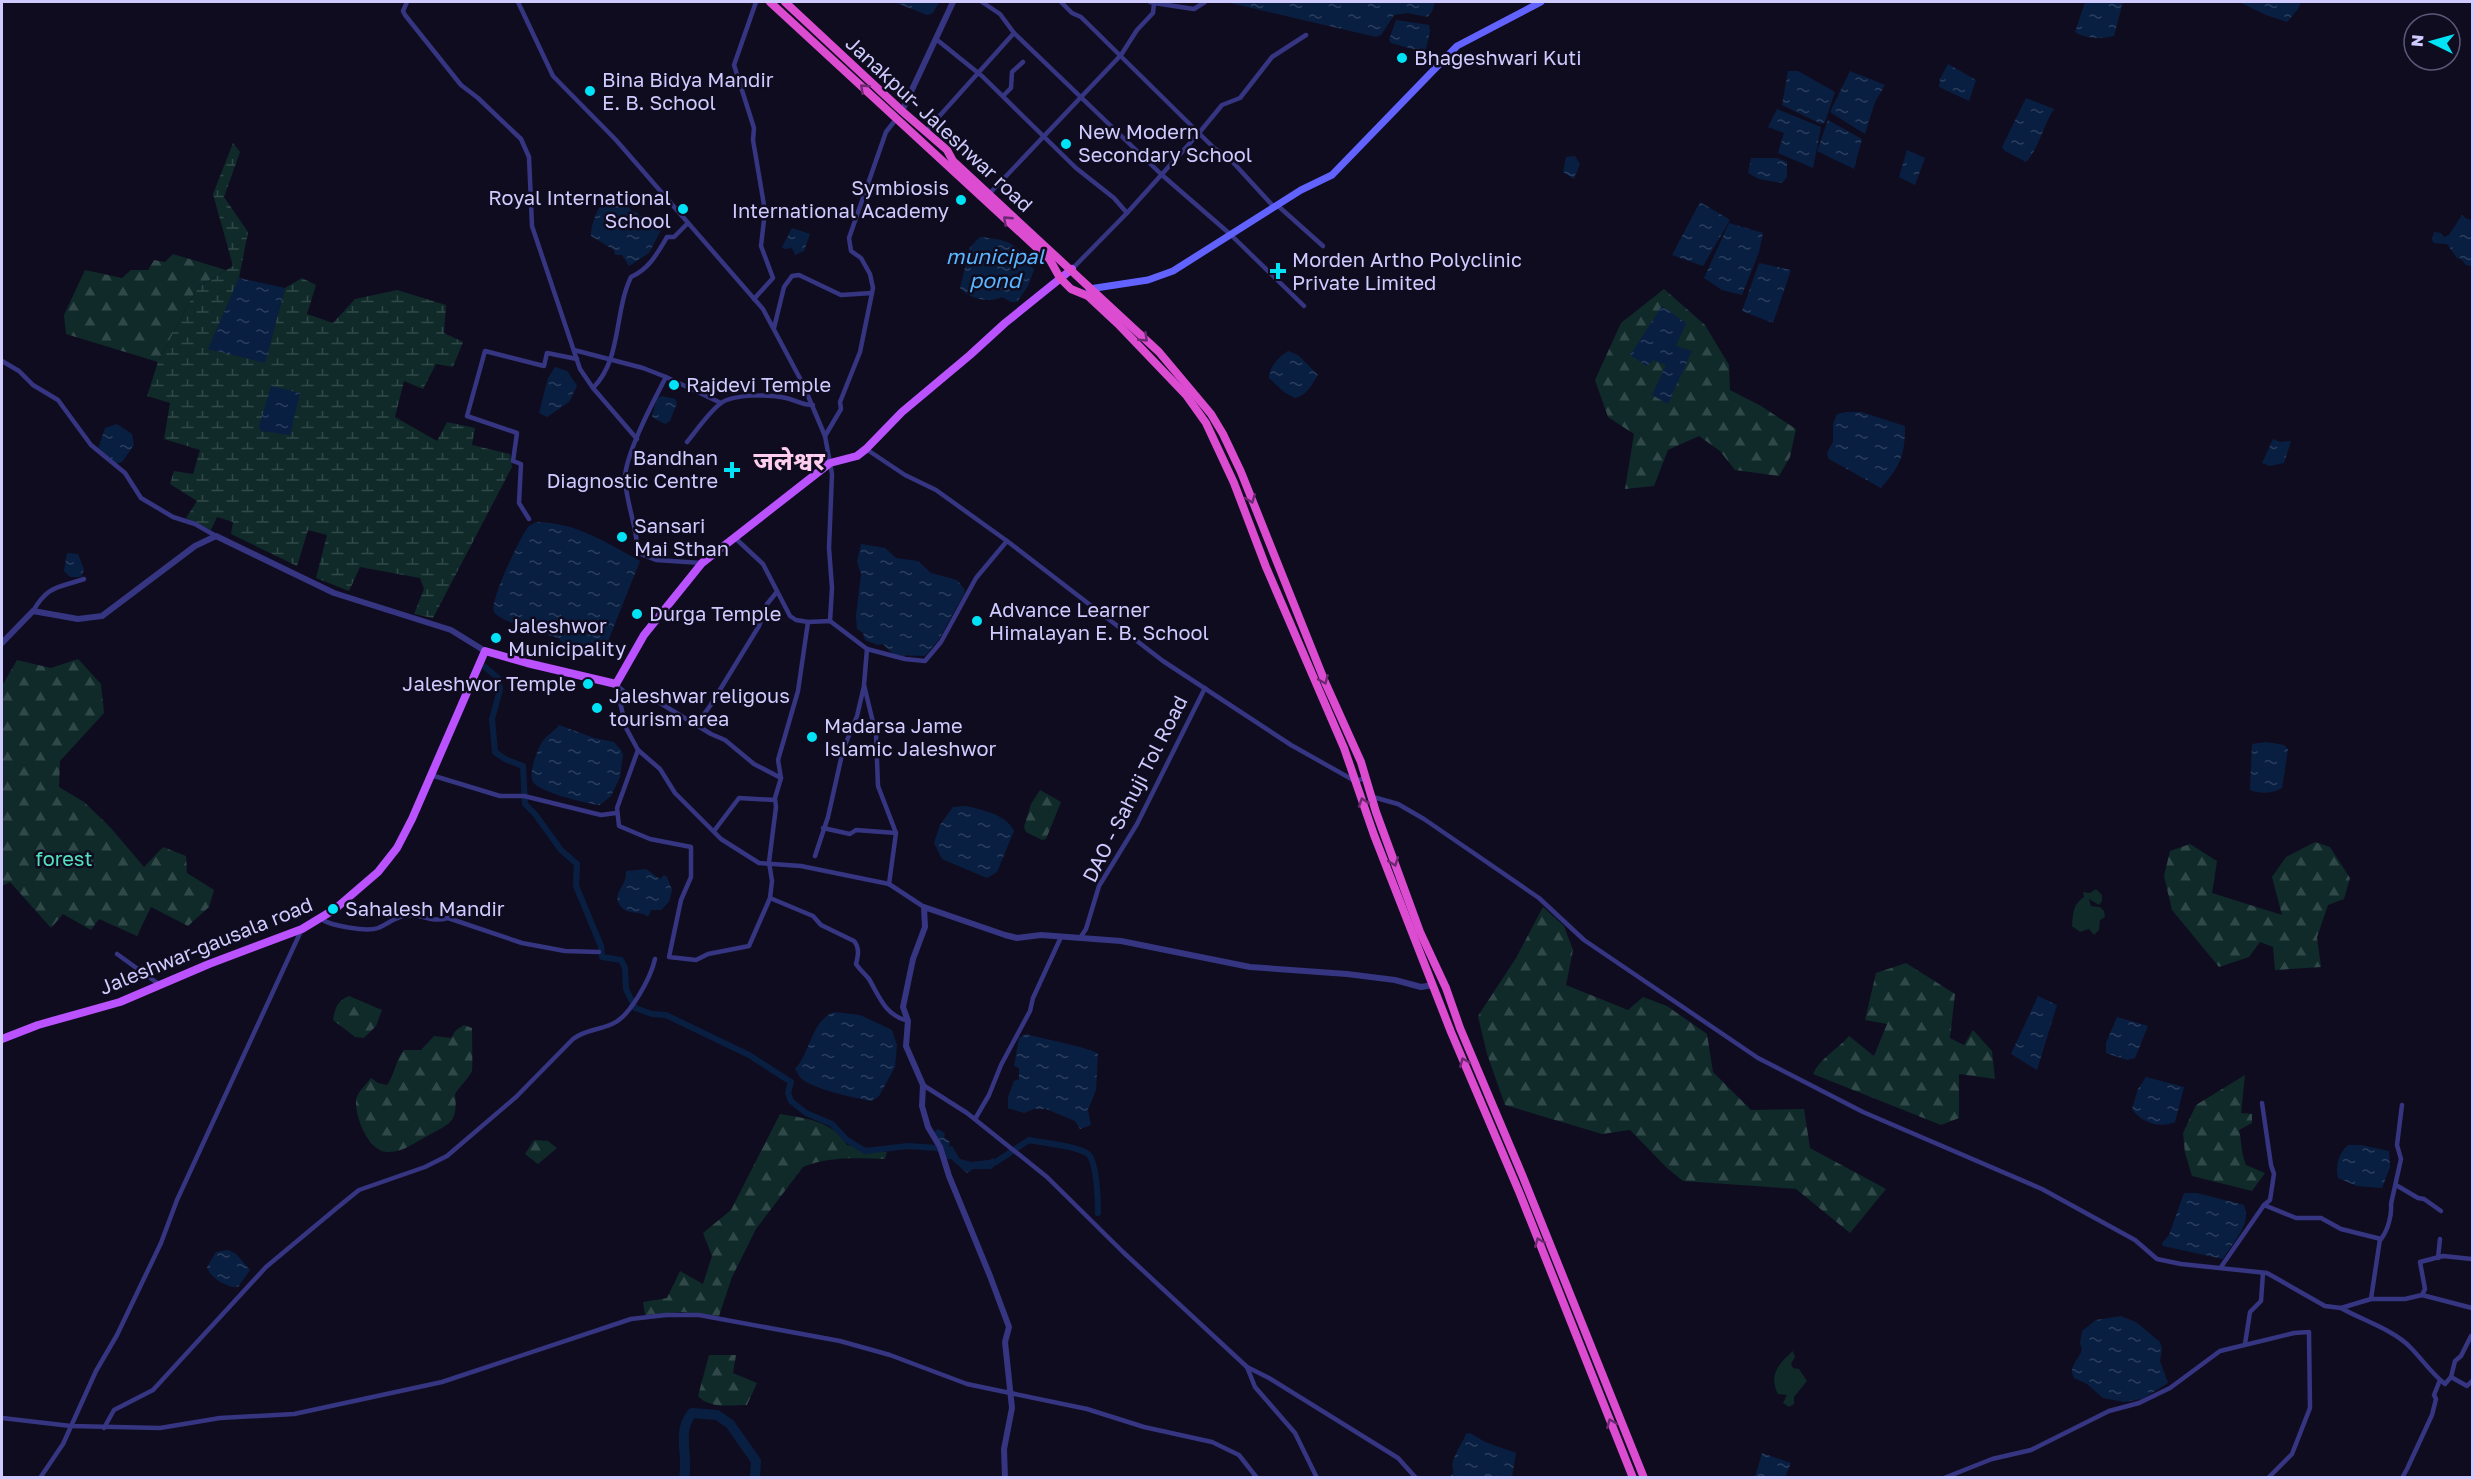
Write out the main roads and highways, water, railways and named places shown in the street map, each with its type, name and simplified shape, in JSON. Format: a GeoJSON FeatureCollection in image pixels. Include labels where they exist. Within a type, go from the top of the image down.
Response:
{"type":"FeatureCollection","features":[{"type":"Feature","properties":{"kind":"highway"},"geometry":{"type":"LineString","coordinates":[[770,2],[1050,260],[1060,278],[1071,289],[1088,296],[1118,324],[1186,395],[1206,423],[1234,483],[1266,567],[1350,767],[1451,1032],[1520,1194],[1633,1478]]}},
{"type":"Feature","properties":{"kind":"highway","name":"Janakpur- Jaleshwar road"},"geometry":{"type":"LineString","coordinates":[[785,2],[947,150],[953,161],[1159,352],[1193,391],[1223,434],[1241,472],[1325,682],[1361,762],[1420,932],[1446,988],[1460,1028],[1537,1209],[1644,1478]]}},
{"type":"Feature","properties":{"kind":"highway"},"geometry":{"type":"LineString","coordinates":[[1451,1032],[1460,1028]]}},
{"type":"Feature","properties":{"kind":"main road"},"geometry":{"type":"LineString","coordinates":[[1089,289],[1148,280],[1173,271],[1275,206],[1332,175],[1457,46],[1541,2]]}},
{"type":"Feature","properties":{"kind":"main road"},"geometry":{"type":"LineString","coordinates":[[1060,278],[1072,269]]}},
{"type":"Feature","properties":{"kind":"main road","name":"Jaleshwar-gausala road"},"geometry":{"type":"LineString","coordinates":[[2,1039],[38,1025],[120,1002],[209,964],[302,929],[336,909],[378,872],[397,848],[412,819],[485,651],[616,684],[644,635],[702,564],[830,463],[856,456],[866,449],[902,412],[970,356],[1005,322],[1060,278]]}},
{"type":"Feature","properties":{"kind":"water"},"geometry":{"type":"Polygon","coordinates":[[[894,2],[939,2],[933,13],[927,15],[894,2]]]}},
{"type":"Feature","properties":{"kind":"water"},"geometry":{"type":"Polygon","coordinates":[[[1226,2],[1435,2],[1432,12],[1427,17],[1408,13],[1394,15],[1381,35],[1376,37],[1226,2]]]}},
{"type":"Feature","properties":{"kind":"water"},"geometry":{"type":"Polygon","coordinates":[[[2085,2],[2123,2],[2114,36],[2094,38],[2075,32],[2085,2]]]}},
{"type":"Feature","properties":{"kind":"water"},"geometry":{"type":"Polygon","coordinates":[[[2239,2],[2301,2],[2287,22],[2239,2]]]}},
{"type":"Feature","properties":{"kind":"water"},"geometry":{"type":"Polygon","coordinates":[[[1396,20],[1429,25],[1426,49],[1420,51],[1391,43],[1389,40],[1396,20]]]}},
{"type":"Feature","properties":{"kind":"water"},"geometry":{"type":"Polygon","coordinates":[[[1948,64],[1976,80],[1969,101],[1939,87],[1940,79],[1948,64]]]}},
{"type":"Feature","properties":{"kind":"water"},"geometry":{"type":"Polygon","coordinates":[[[1788,71],[1798,71],[1835,92],[1825,122],[1821,124],[1782,105],[1788,71]]]}},
{"type":"Feature","properties":{"kind":"water"},"geometry":{"type":"Polygon","coordinates":[[[1850,71],[1885,85],[1875,102],[1865,134],[1830,112],[1850,71]]]}},
{"type":"Feature","properties":{"kind":"water"},"geometry":{"type":"Polygon","coordinates":[[[2026,98],[2054,109],[2026,162],[2005,151],[2002,147],[2026,98]]]}},
{"type":"Feature","properties":{"kind":"water"},"geometry":{"type":"Polygon","coordinates":[[[1777,109],[1821,127],[1813,168],[1778,153],[1784,133],[1768,127],[1777,109]]]}},
{"type":"Feature","properties":{"kind":"water"},"geometry":{"type":"Polygon","coordinates":[[[1828,120],[1862,139],[1854,169],[1817,151],[1828,120]]]}},
{"type":"Feature","properties":{"kind":"water"},"geometry":{"type":"Polygon","coordinates":[[[1907,150],[1925,158],[1915,185],[1899,177],[1907,150]]]}},
{"type":"Feature","properties":{"kind":"water"},"geometry":{"type":"Polygon","coordinates":[[[1575,156],[1580,164],[1574,179],[1563,172],[1566,157],[1575,156]]]}},
{"type":"Feature","properties":{"kind":"water"},"geometry":{"type":"Polygon","coordinates":[[[1751,158],[1777,158],[1787,162],[1787,177],[1782,183],[1759,179],[1748,173],[1751,158]]]}},
{"type":"Feature","properties":{"kind":"water"},"geometry":{"type":"Polygon","coordinates":[[[609,196],[620,197],[632,211],[638,213],[639,216],[646,216],[653,225],[660,227],[661,230],[649,253],[629,266],[622,255],[615,255],[614,250],[591,236],[596,214],[609,196]]]}},
{"type":"Feature","properties":{"kind":"water"},"geometry":{"type":"Polygon","coordinates":[[[1700,202],[1730,220],[1703,266],[1672,255],[1700,202]]]}},
{"type":"Feature","properties":{"kind":"water"},"geometry":{"type":"Polygon","coordinates":[[[2462,215],[2472,220],[2471,266],[2457,258],[2447,244],[2434,243],[2432,240],[2434,232],[2441,233],[2444,237],[2449,235],[2462,215]]]}},
{"type":"Feature","properties":{"kind":"water"},"geometry":{"type":"Polygon","coordinates":[[[1729,223],[1763,233],[1759,252],[1742,295],[1722,290],[1704,278],[1729,223]]]}},
{"type":"Feature","properties":{"kind":"water"},"geometry":{"type":"Polygon","coordinates":[[[792,228],[810,234],[804,251],[795,255],[792,248],[782,247],[792,228]]]}},
{"type":"Feature","properties":{"kind":"water","name":"municipal pond"},"geometry":{"type":"Polygon","coordinates":[[[980,237],[1012,244],[1034,270],[1028,286],[1017,302],[1011,302],[1002,297],[992,300],[980,299],[968,295],[960,288],[970,247],[980,237]]]}},
{"type":"Feature","properties":{"kind":"water"},"geometry":{"type":"Polygon","coordinates":[[[1759,263],[1791,270],[1773,323],[1742,311],[1759,263]]]}},
{"type":"Feature","properties":{"kind":"water"},"geometry":{"type":"Polygon","coordinates":[[[239,278],[285,288],[265,363],[208,349],[239,278]]]}},
{"type":"Feature","properties":{"kind":"water"},"geometry":{"type":"Polygon","coordinates":[[[1662,306],[1686,323],[1676,346],[1692,351],[1668,404],[1652,395],[1666,365],[1653,360],[1647,366],[1630,355],[1662,306]]]}},
{"type":"Feature","properties":{"kind":"water"},"geometry":{"type":"Polygon","coordinates":[[[1288,351],[1298,355],[1318,375],[1306,392],[1295,398],[1284,392],[1269,378],[1275,363],[1288,351]]]}},
{"type":"Feature","properties":{"kind":"water"},"geometry":{"type":"Polygon","coordinates":[[[555,367],[567,371],[577,386],[569,402],[547,417],[539,413],[548,378],[555,367]]]}},
{"type":"Feature","properties":{"kind":"water"},"geometry":{"type":"Polygon","coordinates":[[[271,386],[300,393],[290,435],[261,431],[259,427],[271,386]]]}},
{"type":"Feature","properties":{"kind":"water"},"geometry":{"type":"Polygon","coordinates":[[[662,396],[675,399],[677,403],[670,421],[665,424],[652,417],[657,398],[662,396]]]}},
{"type":"Feature","properties":{"kind":"water"},"geometry":{"type":"Polygon","coordinates":[[[1861,412],[1905,426],[1900,460],[1881,488],[1829,459],[1827,453],[1833,442],[1833,424],[1837,414],[1861,412]]]}},
{"type":"Feature","properties":{"kind":"water"},"geometry":{"type":"Polygon","coordinates":[[[117,424],[132,434],[134,445],[122,462],[116,464],[98,449],[105,428],[117,424]]]}},
{"type":"Feature","properties":{"kind":"water"},"geometry":{"type":"Polygon","coordinates":[[[2273,439],[2280,442],[2291,441],[2284,463],[2270,466],[2262,463],[2273,439]]]}},
{"type":"Feature","properties":{"kind":"water"},"geometry":{"type":"Polygon","coordinates":[[[538,522],[579,530],[640,561],[606,646],[598,655],[587,655],[561,642],[559,638],[514,624],[494,612],[496,596],[513,555],[529,526],[538,522]]]}},
{"type":"Feature","properties":{"kind":"water"},"geometry":{"type":"Polygon","coordinates":[[[861,544],[885,548],[896,558],[918,561],[931,573],[957,580],[965,590],[938,641],[925,656],[894,655],[883,644],[878,645],[865,640],[863,633],[857,629],[856,616],[861,574],[857,562],[861,544]]]}},
{"type":"Feature","properties":{"kind":"water"},"geometry":{"type":"Polygon","coordinates":[[[67,553],[78,554],[84,570],[81,577],[70,577],[64,571],[67,553]]]}},
{"type":"Feature","properties":{"kind":"water"},"geometry":{"type":"Polygon","coordinates":[[[559,725],[594,738],[614,742],[621,750],[623,755],[620,777],[611,796],[600,805],[544,790],[533,782],[532,768],[540,746],[559,725]]]}},
{"type":"Feature","properties":{"kind":"water"},"geometry":{"type":"Polygon","coordinates":[[[2266,742],[2284,745],[2288,749],[2282,788],[2266,793],[2250,790],[2252,744],[2266,742]]]}},
{"type":"Feature","properties":{"kind":"water"},"geometry":{"type":"Polygon","coordinates":[[[966,806],[1000,817],[1014,831],[997,872],[987,878],[942,859],[934,843],[940,825],[953,807],[966,806]]]}},
{"type":"Feature","properties":{"kind":"water"},"geometry":{"type":"Polygon","coordinates":[[[646,869],[660,879],[664,875],[667,877],[672,890],[669,902],[661,910],[651,910],[648,917],[623,909],[617,898],[626,871],[646,869]]]}},
{"type":"Feature","properties":{"kind":"water"},"geometry":{"type":"Polygon","coordinates":[[[2038,996],[2057,1005],[2037,1070],[2011,1054],[2038,996]]]}},
{"type":"Feature","properties":{"kind":"water"},"geometry":{"type":"Polygon","coordinates":[[[834,1012],[860,1015],[892,1030],[897,1045],[895,1067],[879,1096],[872,1101],[813,1085],[800,1077],[795,1069],[820,1022],[834,1012]]]}},
{"type":"Feature","properties":{"kind":"water"},"geometry":{"type":"Polygon","coordinates":[[[2117,1017],[2148,1026],[2135,1058],[2127,1060],[2106,1053],[2106,1043],[2117,1017]]]}},
{"type":"Feature","properties":{"kind":"water"},"geometry":{"type":"Polygon","coordinates":[[[1026,1034],[1098,1054],[1096,1090],[1088,1110],[1091,1125],[1080,1129],[1075,1121],[1046,1109],[1034,1109],[1024,1113],[1008,1108],[1008,1097],[1014,1081],[1019,1079],[1019,1068],[1014,1066],[1019,1038],[1026,1034]]]}},
{"type":"Feature","properties":{"kind":"water"},"geometry":{"type":"Polygon","coordinates":[[[2146,1077],[2184,1087],[2175,1122],[2163,1125],[2151,1123],[2140,1118],[2132,1109],[2138,1089],[2146,1077]]]}},
{"type":"Feature","properties":{"kind":"water"},"geometry":{"type":"Polygon","coordinates":[[[938,1129],[945,1133],[944,1137],[950,1142],[949,1147],[952,1146],[960,1159],[983,1165],[993,1158],[998,1163],[991,1169],[973,1169],[967,1173],[951,1159],[946,1159],[946,1152],[934,1132],[938,1129]]]}},
{"type":"Feature","properties":{"kind":"water"},"geometry":{"type":"Polygon","coordinates":[[[2348,1145],[2361,1145],[2389,1151],[2390,1167],[2382,1188],[2357,1186],[2338,1178],[2339,1160],[2348,1145]]]}},
{"type":"Feature","properties":{"kind":"water"},"geometry":{"type":"Polygon","coordinates":[[[2184,1193],[2197,1193],[2244,1205],[2246,1212],[2243,1227],[2223,1259],[2163,1246],[2162,1243],[2169,1235],[2184,1193]]]}},
{"type":"Feature","properties":{"kind":"water"},"geometry":{"type":"Polygon","coordinates":[[[228,1250],[236,1254],[250,1270],[238,1287],[219,1282],[207,1267],[216,1252],[228,1250]]]}},
{"type":"Feature","properties":{"kind":"water"},"geometry":{"type":"Polygon","coordinates":[[[2121,1316],[2136,1322],[2160,1342],[2162,1349],[2160,1361],[2168,1383],[2142,1399],[2124,1402],[2103,1398],[2087,1384],[2074,1378],[2072,1374],[2074,1364],[2082,1350],[2080,1343],[2082,1331],[2096,1320],[2121,1316]]]}},
{"type":"Feature","properties":{"kind":"water"},"geometry":{"type":"Polygon","coordinates":[[[1470,1433],[1485,1442],[1516,1453],[1512,1477],[1450,1477],[1454,1472],[1453,1463],[1456,1453],[1466,1434],[1470,1433]]]}},
{"type":"Feature","properties":{"kind":"water"},"geometry":{"type":"Polygon","coordinates":[[[1762,1453],[1791,1463],[1785,1477],[1755,1477],[1762,1453]]]}},
{"type":"Feature","properties":{"kind":"waterway"},"geometry":{"type":"LineString","coordinates":[[485,667],[499,679],[500,690],[492,719],[495,752],[523,766],[525,804],[561,850],[577,864],[576,886],[601,946],[602,957],[621,960],[625,968],[626,989],[635,1008],[652,1014],[666,1015],[749,1055],[791,1082],[788,1093],[791,1101],[806,1113],[832,1124],[847,1140],[865,1151],[908,1146],[937,1148],[944,1152]]}},
{"type":"Feature","properties":{"kind":"waterway"},"geometry":{"type":"LineString","coordinates":[[972,1165],[996,1162],[1029,1140],[1083,1151],[1091,1158],[1093,1165],[1098,1213]]}},
{"type":"Feature","properties":{"kind":"waterway"},"geometry":{"type":"LineString","coordinates":[[684,1478],[684,1436],[687,1421],[692,1413],[717,1415],[730,1424],[756,1461],[755,1478]]}},
{"type":"Feature","properties":{"kind":"place","name":"Bhageshwari Kuti"},"geometry":{"type":"Point","coordinates":[1402,58]}},
{"type":"Feature","properties":{"kind":"place","name":"Bina Bidya Mandir E. B. School"},"geometry":{"type":"Point","coordinates":[590,91]}},
{"type":"Feature","properties":{"kind":"place","name":"New Modern Secondary School"},"geometry":{"type":"Point","coordinates":[1066,144]}},
{"type":"Feature","properties":{"kind":"place","name":"Symbiosis International Academy"},"geometry":{"type":"Point","coordinates":[961,200]}},
{"type":"Feature","properties":{"kind":"place","name":"Royal International School"},"geometry":{"type":"Point","coordinates":[683,209]}},
{"type":"Feature","properties":{"kind":"place","name":"Morden Artho Polyclinic Private Limited"},"geometry":{"type":"Point","coordinates":[1278,271]}},
{"type":"Feature","properties":{"kind":"place","name":"Rajdevi Temple"},"geometry":{"type":"Point","coordinates":[674,385]}},
{"type":"Feature","properties":{"kind":"place","name":"Bandhan Diagnostic Centre"},"geometry":{"type":"Point","coordinates":[732,470]}},
{"type":"Feature","properties":{"kind":"place","name":"Sansari Mai Sthan"},"geometry":{"type":"Point","coordinates":[622,537]}},
{"type":"Feature","properties":{"kind":"place","name":"Durga Temple"},"geometry":{"type":"Point","coordinates":[637,614]}},
{"type":"Feature","properties":{"kind":"place","name":"Advance Learner Himalayan E. B. School"},"geometry":{"type":"Point","coordinates":[977,621]}},
{"type":"Feature","properties":{"kind":"place","name":"Jaleshwor Municipality"},"geometry":{"type":"Point","coordinates":[496,638]}},
{"type":"Feature","properties":{"kind":"place","name":"Jaleshwor Temple"},"geometry":{"type":"Point","coordinates":[588,684]}},
{"type":"Feature","properties":{"kind":"place","name":"Jaleshwar religous tourism area"},"geometry":{"type":"Point","coordinates":[597,708]}},
{"type":"Feature","properties":{"kind":"place","name":"Madarsa Jame Islamic Jaleshwor"},"geometry":{"type":"Point","coordinates":[812,737]}},
{"type":"Feature","properties":{"kind":"place","name":"Sahalesh Mandir"},"geometry":{"type":"Point","coordinates":[333,909]}},
{"type":"Feature","properties":{"kind":"district","name":"जलेश्वर"},"geometry":{"type":"Point","coordinates":[789,461]}},
{"type":"Feature","properties":{"kind":"park label","name":"forest"},"geometry":{"type":"Point","coordinates":[64,859]}}]}
